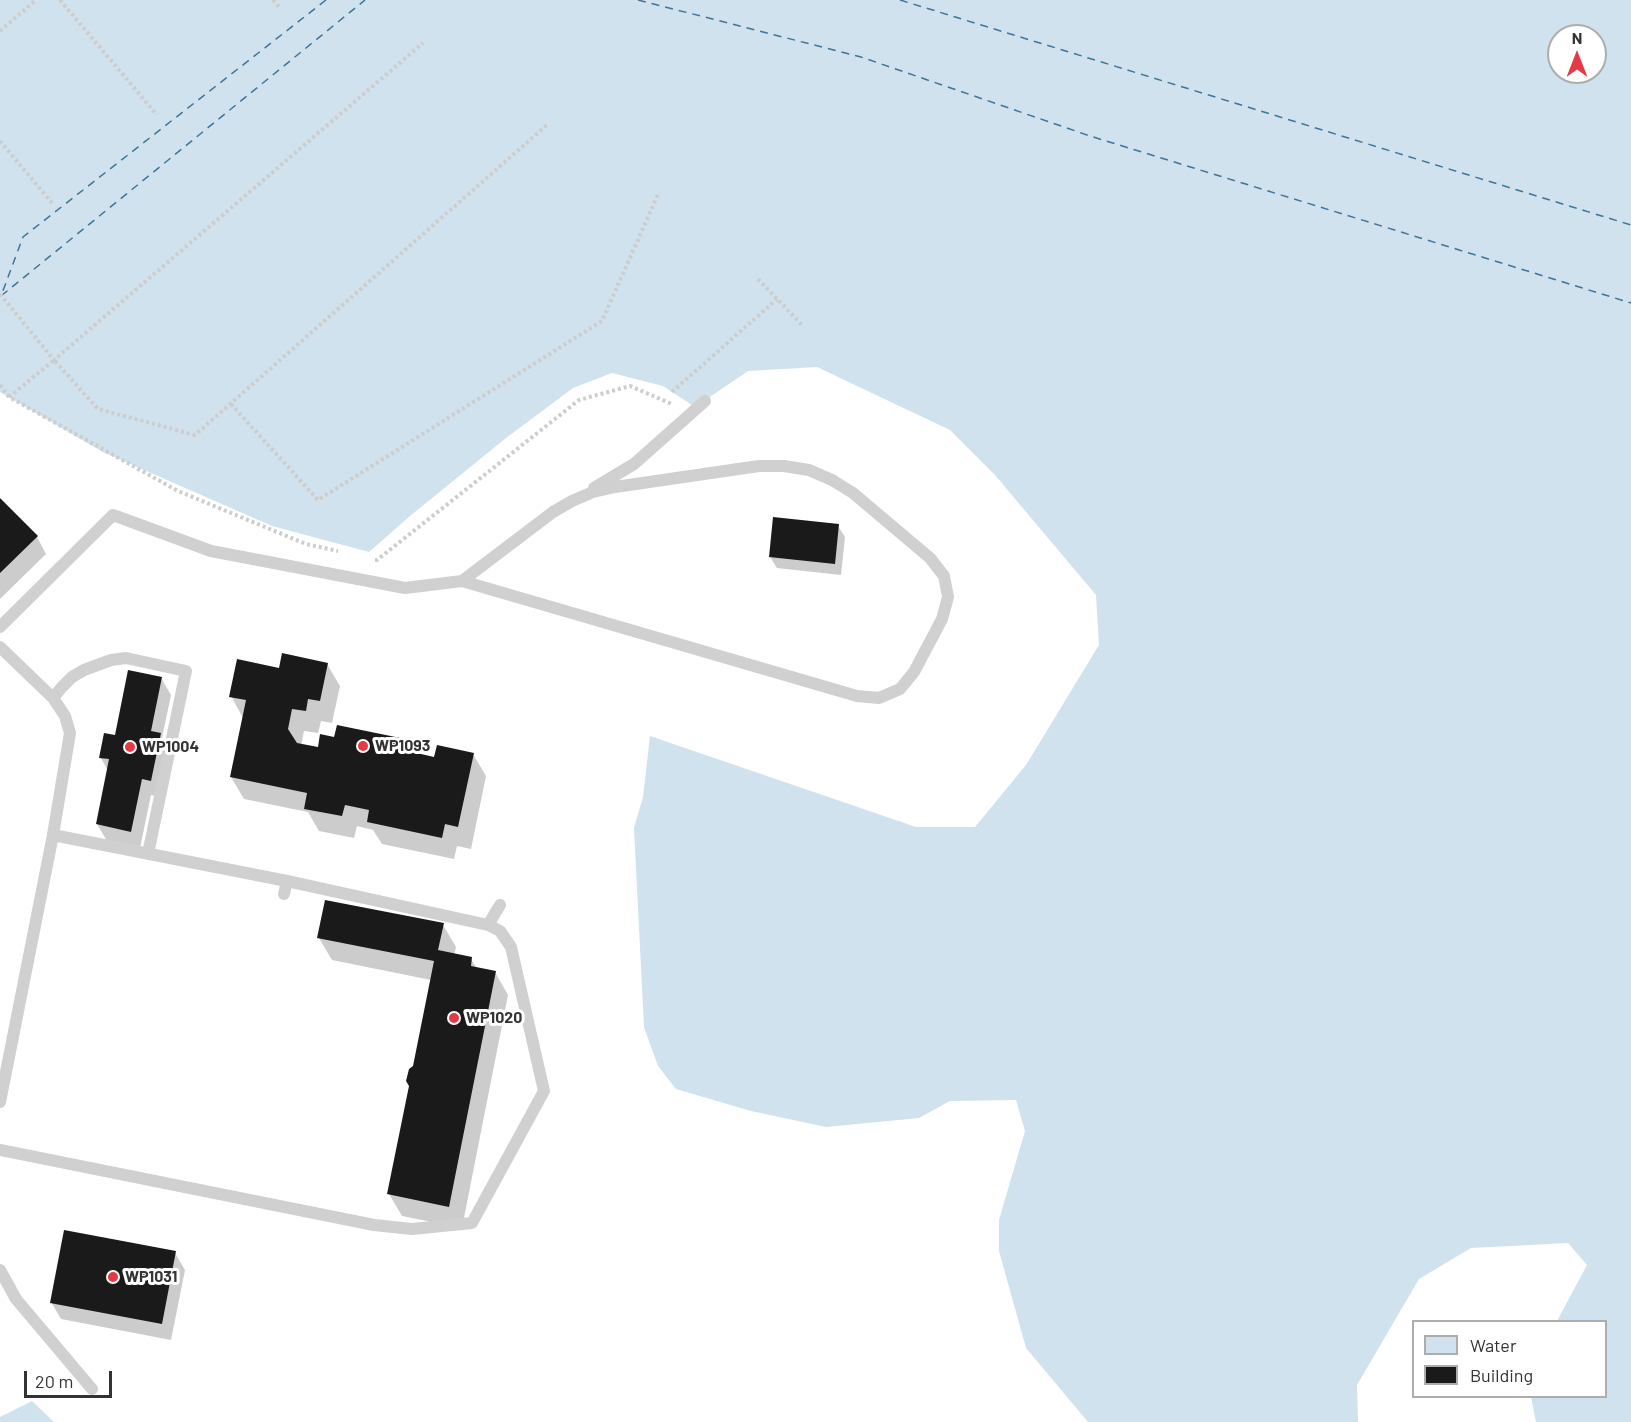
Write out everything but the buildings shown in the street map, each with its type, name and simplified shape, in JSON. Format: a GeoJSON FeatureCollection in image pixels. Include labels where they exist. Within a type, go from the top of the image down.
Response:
{"type":"FeatureCollection","features":[{"type":"Feature","properties":{"kind":"lane"},"geometry":{"type":"LineString","coordinates":[[462,581],[553,512],[634,464],[705,401]]}},
{"type":"Feature","properties":{"kind":"lane"},"geometry":{"type":"LineString","coordinates":[[0,627],[113,515],[211,551],[382,584],[405,588],[462,581],[857,696],[879,698],[900,689],[914,672],[942,619],[948,597],[944,576],[930,558],[853,493],[809,470],[784,466],[759,466],[615,487],[593,492],[572,501]]}},
{"type":"Feature","properties":{"kind":"lane"},"geometry":{"type":"LineString","coordinates":[[0,647],[53,698],[66,716],[70,733],[53,835],[0,1102]]}},
{"type":"Feature","properties":{"kind":"lane"},"geometry":{"type":"LineString","coordinates":[[53,698],[72,677],[111,660],[126,658],[186,670],[148,854]]}},
{"type":"Feature","properties":{"kind":"lane"},"geometry":{"type":"LineString","coordinates":[[0,1150],[59,1156],[374,1225],[412,1229],[472,1222],[544,1091],[511,947],[500,931],[488,925],[203,870],[148,854],[122,854],[53,835]]}},
{"type":"Feature","properties":{"kind":"lane"},"geometry":{"type":"LineString","coordinates":[[488,925],[501,905]]}},
{"type":"Feature","properties":{"kind":"lane"},"geometry":{"type":"LineString","coordinates":[[0,1270],[16,1299],[92,1389]]}},
{"type":"Feature","properties":{"kind":"path"},"geometry":{"type":"LineString","coordinates":[[0,31],[36,0]]}},
{"type":"Feature","properties":{"kind":"path"},"geometry":{"type":"LineString","coordinates":[[60,0],[157,115]]}},
{"type":"Feature","properties":{"kind":"path"},"geometry":{"type":"LineString","coordinates":[[273,0],[280,8]]}},
{"type":"Feature","properties":{"kind":"path"},"geometry":{"type":"LineString","coordinates":[[9,397],[423,44]]}},
{"type":"Feature","properties":{"kind":"path"},"geometry":{"type":"LineString","coordinates":[[0,294],[98,409],[195,435],[548,124]]}},
{"type":"Feature","properties":{"kind":"path"},"geometry":{"type":"LineString","coordinates":[[0,141],[52,203]]}},
{"type":"Feature","properties":{"kind":"path"},"geometry":{"type":"LineString","coordinates":[[231,404],[318,500],[602,321],[659,192]]}},
{"type":"Feature","properties":{"kind":"path"},"geometry":{"type":"LineString","coordinates":[[758,279],[801,325]]}},
{"type":"Feature","properties":{"kind":"path"},"geometry":{"type":"LineString","coordinates":[[672,392],[777,299]]}},
{"type":"Feature","properties":{"kind":"path"},"geometry":{"type":"LineString","coordinates":[[0,385],[9,397],[178,491],[306,544],[346,553]]}},
{"type":"Feature","properties":{"kind":"path"},"geometry":{"type":"LineString","coordinates":[[366,558],[377,560],[579,400],[630,386],[692,413]]}},
{"type":"Feature","properties":{"kind":"water"},"geometry":{"type":"Polygon","coordinates":[[[0,0],[1631,0],[1631,1422],[1536,1422],[1531,1398],[1607,1398],[1607,1320],[1558,1320],[1587,1265],[1568,1243],[1471,1248],[1419,1279],[1357,1385],[1358,1422],[1088,1422],[1026,1348],[999,1251],[999,1220],[1025,1131],[1016,1100],[950,1101],[919,1118],[826,1127],[751,1111],[676,1089],[658,1066],[644,1027],[634,828],[643,797],[650,736],[916,827],[975,827],[1026,765],[1099,645],[1096,595],[995,475],[950,430],[817,367],[748,371],[695,407],[663,386],[612,373],[573,388],[506,438],[369,552],[272,526],[103,452],[0,392],[0,0]]]}},
{"type":"Feature","properties":{"kind":"water"},"geometry":{"type":"Polygon","coordinates":[[[32,1401],[54,1422],[0,1422],[0,1417],[32,1401]]]}},
{"type":"Feature","properties":{"kind":"ferry route"},"geometry":{"type":"LineString","coordinates":[[326,0],[23,237],[1,296],[365,0]]}},
{"type":"Feature","properties":{"kind":"ferry route"},"geometry":{"type":"LineString","coordinates":[[638,0],[861,57],[1090,136],[1631,303]]}},
{"type":"Feature","properties":{"kind":"ferry route"},"geometry":{"type":"LineString","coordinates":[[900,0],[1631,225]]}},
{"type":"Feature","properties":{"kind":"place","name":"WP1093"},"geometry":{"type":"Point","coordinates":[363,746]}},
{"type":"Feature","properties":{"kind":"place","name":"WP1004"},"geometry":{"type":"Point","coordinates":[130,747]}},
{"type":"Feature","properties":{"kind":"place","name":"WP1020"},"geometry":{"type":"Point","coordinates":[454,1018]}},
{"type":"Feature","properties":{"kind":"place","name":"WP1031"},"geometry":{"type":"Point","coordinates":[113,1277]}}]}
